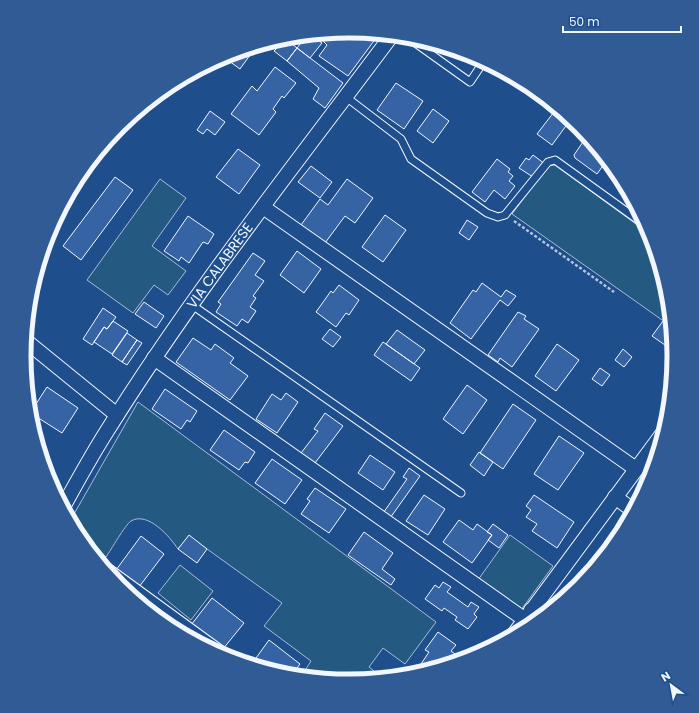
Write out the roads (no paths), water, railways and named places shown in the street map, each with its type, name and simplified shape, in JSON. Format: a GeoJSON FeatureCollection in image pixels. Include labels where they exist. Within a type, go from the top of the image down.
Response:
{"type":"FeatureCollection","features":[{"type":"Feature","properties":{"kind":"street","name":"VIA CALABRESE"},"geometry":{"type":"LineString","coordinates":[[66,501],[117,415],[154,358],[263,207],[388,41]]}},
{"type":"Feature","properties":{"kind":"street"},"geometry":{"type":"LineString","coordinates":[[263,207],[636,469]]}},
{"type":"Feature","properties":{"kind":"street"},"geometry":{"type":"LineString","coordinates":[[32,345],[117,415]]}},
{"type":"Feature","properties":{"kind":"street"},"geometry":{"type":"LineString","coordinates":[[154,358],[533,616],[656,442]]}},
{"type":"Feature","properties":{"kind":"street"},"geometry":{"type":"LineString","coordinates":[[616,497],[629,507]]}},
{"type":"Feature","properties":{"kind":"lane"},"geometry":{"type":"LineString","coordinates":[[419,46],[470,82],[480,66]]}},
{"type":"Feature","properties":{"kind":"lane"},"geometry":{"type":"LineString","coordinates":[[346,97],[401,139],[410,159],[487,213],[498,217],[505,215],[548,162],[555,160],[636,218]]}},
{"type":"Feature","properties":{"kind":"lane"},"geometry":{"type":"LineString","coordinates":[[192,305],[461,493]]}},
{"type":"Feature","properties":{"kind":"lane"},"geometry":{"type":"LineString","coordinates":[[114,572],[214,645]]}}]}
